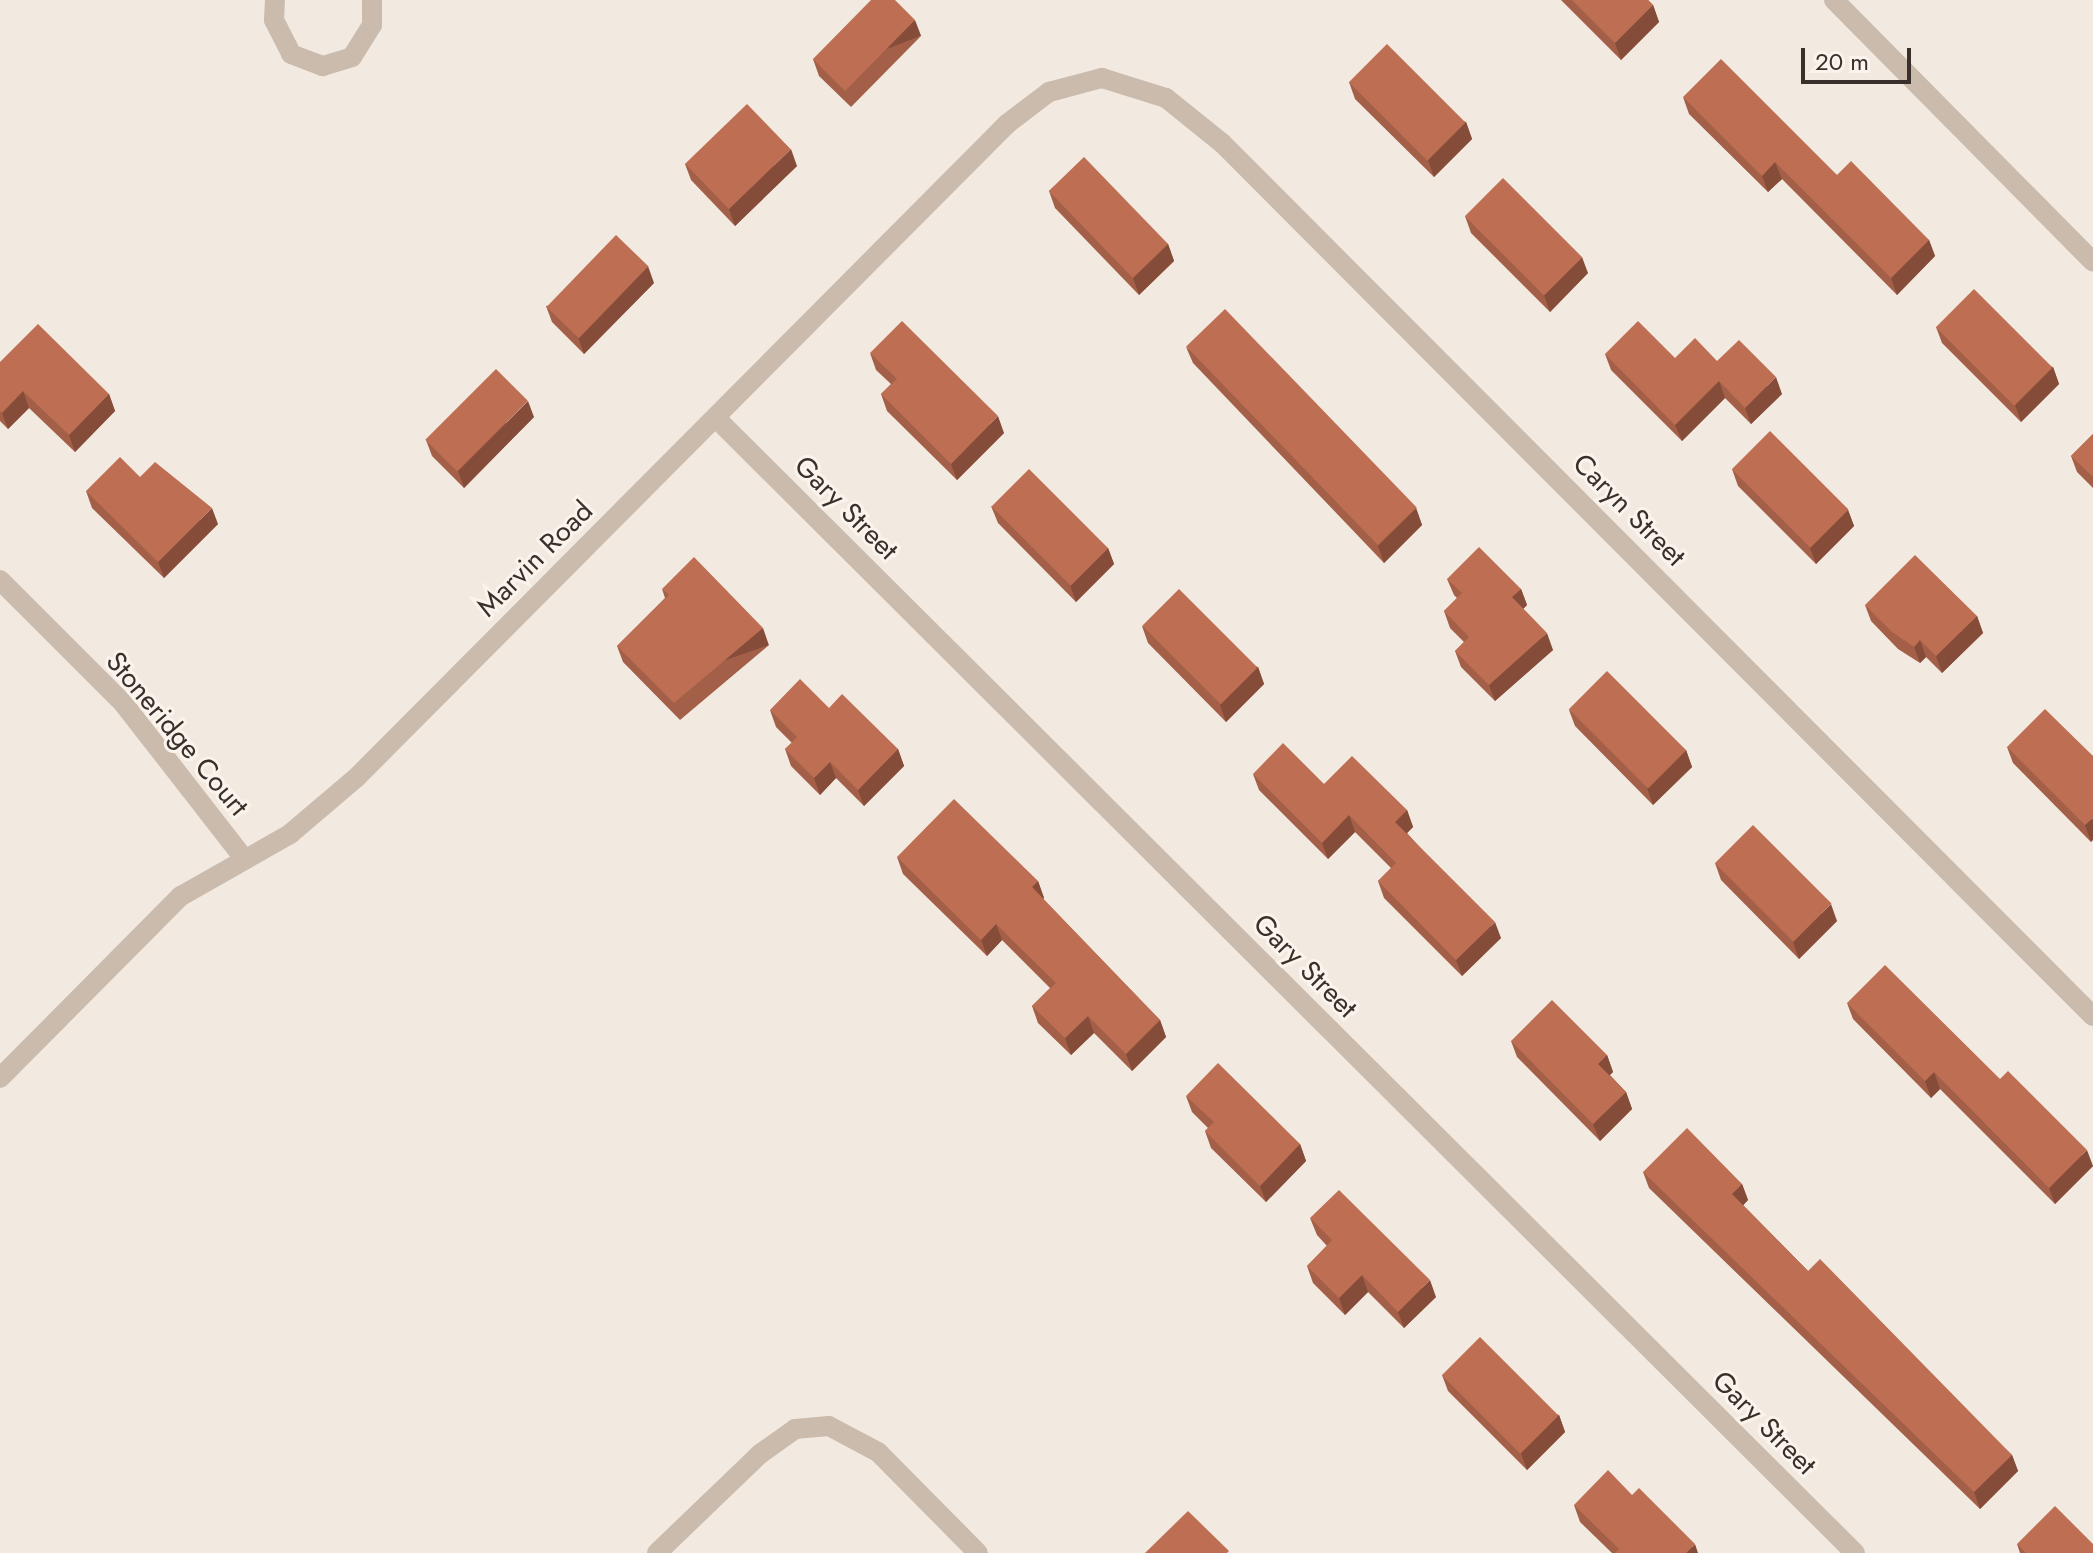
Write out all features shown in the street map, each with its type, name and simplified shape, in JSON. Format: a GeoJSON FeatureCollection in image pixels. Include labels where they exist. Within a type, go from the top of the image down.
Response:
{"type":"FeatureCollection","features":[{"type":"Feature","properties":{"kind":"street"},"geometry":{"type":"LineString","coordinates":[[275,0],[274,20],[291,54],[323,66],[352,57],[372,25],[372,0]]}},
{"type":"Feature","properties":{"kind":"street"},"geometry":{"type":"LineString","coordinates":[[1834,0],[2093,262]]}},
{"type":"Feature","properties":{"kind":"street","name":"Marvin Road"},"geometry":{"type":"LineString","coordinates":[[0,1078],[181,896],[242,856],[290,834],[356,778],[1007,124],[1049,92],[1102,78]]}},
{"type":"Feature","properties":{"kind":"street","name":"Caryn Street"},"geometry":{"type":"LineString","coordinates":[[1102,78],[1166,98],[1232,152],[2093,1016]]}},
{"type":"Feature","properties":{"kind":"street","name":"Gary Street"},"geometry":{"type":"LineString","coordinates":[[716,418],[1855,1553]]}},
{"type":"Feature","properties":{"kind":"street","name":"Stoneridge Court"},"geometry":{"type":"LineString","coordinates":[[0,580],[123,703],[242,856]]}},
{"type":"Feature","properties":{"kind":"street"},"geometry":{"type":"LineString","coordinates":[[657,1553],[760,1454],[795,1429],[829,1426],[878,1452],[978,1553]]}},
{"type":"Feature","properties":{"kind":"building"},"geometry":{"type":"Polygon","coordinates":[[[871,0],[895,0],[915,20],[845,91],[813,59],[871,0]]]}},
{"type":"Feature","properties":{"kind":"building"},"geometry":{"type":"Polygon","coordinates":[[[1572,0],[1648,0],[1653,5],[1615,43],[1572,0]]]}},
{"type":"Feature","properties":{"kind":"building"},"geometry":{"type":"Polygon","coordinates":[[[1387,44],[1465,122],[1427,161],[1349,82],[1387,44]]]}},
{"type":"Feature","properties":{"kind":"building"},"geometry":{"type":"Polygon","coordinates":[[[1721,59],[1837,175],[1851,161],[1929,240],[1891,278],[1775,162],[1762,176],[1683,97],[1721,59]]]}},
{"type":"Feature","properties":{"kind":"building"},"geometry":{"type":"Polygon","coordinates":[[[747,104],[791,149],[729,209],[685,164],[747,104]]]}},
{"type":"Feature","properties":{"kind":"building"},"geometry":{"type":"Polygon","coordinates":[[[1084,157],[1168,244],[1133,278],[1049,191],[1084,157]]]}},
{"type":"Feature","properties":{"kind":"building"},"geometry":{"type":"Polygon","coordinates":[[[1503,178],[1582,257],[1544,295],[1465,216],[1503,178]]]}},
{"type":"Feature","properties":{"kind":"building"},"geometry":{"type":"Polygon","coordinates":[[[616,235],[648,266],[579,338],[547,307],[616,235]]]}},
{"type":"Feature","properties":{"kind":"building"},"geometry":{"type":"Polygon","coordinates":[[[1974,289],[2052,367],[2014,406],[1936,327],[1974,289]]]}},
{"type":"Feature","properties":{"kind":"building"},"geometry":{"type":"Polygon","coordinates":[[[1225,309],[1417,508],[1378,545],[1186,347],[1225,309]]]}},
{"type":"Feature","properties":{"kind":"building"},"geometry":{"type":"Polygon","coordinates":[[[902,321],[998,416],[951,464],[881,394],[897,379],[870,353],[902,321]]]}},
{"type":"Feature","properties":{"kind":"building"},"geometry":{"type":"Polygon","coordinates":[[[1638,321],[1675,358],[1695,338],[1717,361],[1739,340],[1776,377],[1745,408],[1719,381],[1675,425],[1605,354],[1638,321]]]}},
{"type":"Feature","properties":{"kind":"building"},"geometry":{"type":"Polygon","coordinates":[[[38,324],[109,394],[69,435],[23,391],[2,413],[0,411],[0,362],[38,324]]]}},
{"type":"Feature","properties":{"kind":"building"},"geometry":{"type":"Polygon","coordinates":[[[496,369],[528,401],[457,472],[425,440],[496,369]]]}},
{"type":"Feature","properties":{"kind":"building"},"geometry":{"type":"Polygon","coordinates":[[[1770,431],[1848,509],[1810,548],[1732,469],[1770,431]]]}},
{"type":"Feature","properties":{"kind":"building"},"geometry":{"type":"Polygon","coordinates":[[[2093,434],[2093,477],[2071,456],[2093,434]]]}},
{"type":"Feature","properties":{"kind":"building"},"geometry":{"type":"Polygon","coordinates":[[[120,457],[140,477],[155,462],[212,508],[158,562],[86,491],[120,457]]]}},
{"type":"Feature","properties":{"kind":"building"},"geometry":{"type":"Polygon","coordinates":[[[1029,469],[1108,548],[1071,586],[992,506],[1029,469]]]}},
{"type":"Feature","properties":{"kind":"building"},"geometry":{"type":"Polygon","coordinates":[[[1479,547],[1521,589],[1512,597],[1547,633],[1489,685],[1455,651],[1469,637],[1444,611],[1462,593],[1447,579],[1479,547]]]}},
{"type":"Feature","properties":{"kind":"building"},"geometry":{"type":"Polygon","coordinates":[[[1915,555],[1977,616],[1936,656],[1920,640],[1914,647],[1892,632],[1865,605],[1915,555]]]}},
{"type":"Feature","properties":{"kind":"building"},"geometry":{"type":"Polygon","coordinates":[[[694,557],[763,628],[674,703],[617,646],[669,595],[662,589],[694,557]]]}},
{"type":"Feature","properties":{"kind":"building"},"geometry":{"type":"Polygon","coordinates":[[[1179,589],[1257,667],[1221,704],[1142,626],[1179,589]]]}},
{"type":"Feature","properties":{"kind":"building"},"geometry":{"type":"Polygon","coordinates":[[[1607,671],[1686,750],[1648,788],[1569,709],[1607,671]]]}},
{"type":"Feature","properties":{"kind":"building"},"geometry":{"type":"Polygon","coordinates":[[[800,679],[829,708],[842,694],[898,749],[858,790],[830,762],[814,778],[785,749],[797,737],[770,710],[800,679]]]}},
{"type":"Feature","properties":{"kind":"building"},"geometry":{"type":"Polygon","coordinates":[[[2045,709],[2093,756],[2093,818],[2085,825],[2007,747],[2045,709]]]}},
{"type":"Feature","properties":{"kind":"building"},"geometry":{"type":"Polygon","coordinates":[[[1283,743],[1324,784],[1352,756],[1407,810],[1395,822],[1495,922],[1456,960],[1378,881],[1396,863],[1349,815],[1322,843],[1253,774],[1283,743]]]}},
{"type":"Feature","properties":{"kind":"building"},"geometry":{"type":"Polygon","coordinates":[[[954,799],[1038,881],[1032,887],[1160,1020],[1126,1054],[1088,1016],[1065,1038],[1032,1006],[1056,983],[996,924],[981,940],[897,857],[954,799]]]}},
{"type":"Feature","properties":{"kind":"building"},"geometry":{"type":"Polygon","coordinates":[[[1753,825],[1831,903],[1793,942],[1715,863],[1753,825]]]}},
{"type":"Feature","properties":{"kind":"building"},"geometry":{"type":"Polygon","coordinates":[[[1885,965],[2000,1079],[2008,1071],[2087,1150],[2049,1188],[1934,1072],[1925,1081],[1847,1003],[1885,965]]]}},
{"type":"Feature","properties":{"kind":"building"},"geometry":{"type":"Polygon","coordinates":[[[1552,1000],[1607,1055],[1598,1064],[1626,1092],[1593,1124],[1511,1041],[1552,1000]]]}},
{"type":"Feature","properties":{"kind":"building"},"geometry":{"type":"Polygon","coordinates":[[[1218,1063],[1300,1144],[1260,1186],[1205,1131],[1214,1122],[1186,1096],[1218,1063]]]}},
{"type":"Feature","properties":{"kind":"building"},"geometry":{"type":"Polygon","coordinates":[[[1687,1128],[1742,1184],[1732,1194],[1808,1271],[1820,1259],[2012,1455],[1974,1492],[1643,1172],[1687,1128]]]}},
{"type":"Feature","properties":{"kind":"building"},"geometry":{"type":"Polygon","coordinates":[[[1339,1190],[1430,1280],[1398,1312],[1362,1275],[1339,1298],[1307,1266],[1332,1240],[1310,1218],[1339,1190]]]}},
{"type":"Feature","properties":{"kind":"building"},"geometry":{"type":"Polygon","coordinates":[[[1480,1337],[1558,1415],[1520,1454],[1442,1375],[1480,1337]]]}},
{"type":"Feature","properties":{"kind":"building"},"geometry":{"type":"Polygon","coordinates":[[[1608,1470],[1632,1495],[1639,1488],[1695,1544],[1686,1553],[1615,1553],[1619,1549],[1574,1505],[1608,1470]]]}},
{"type":"Feature","properties":{"kind":"building"},"geometry":{"type":"Polygon","coordinates":[[[2055,1506],[2093,1544],[2093,1553],[2026,1553],[2017,1544],[2055,1506]]]}},
{"type":"Feature","properties":{"kind":"building"},"geometry":{"type":"Polygon","coordinates":[[[1188,1511],[1229,1551],[1227,1553],[1145,1553],[1188,1511]]]}}]}
